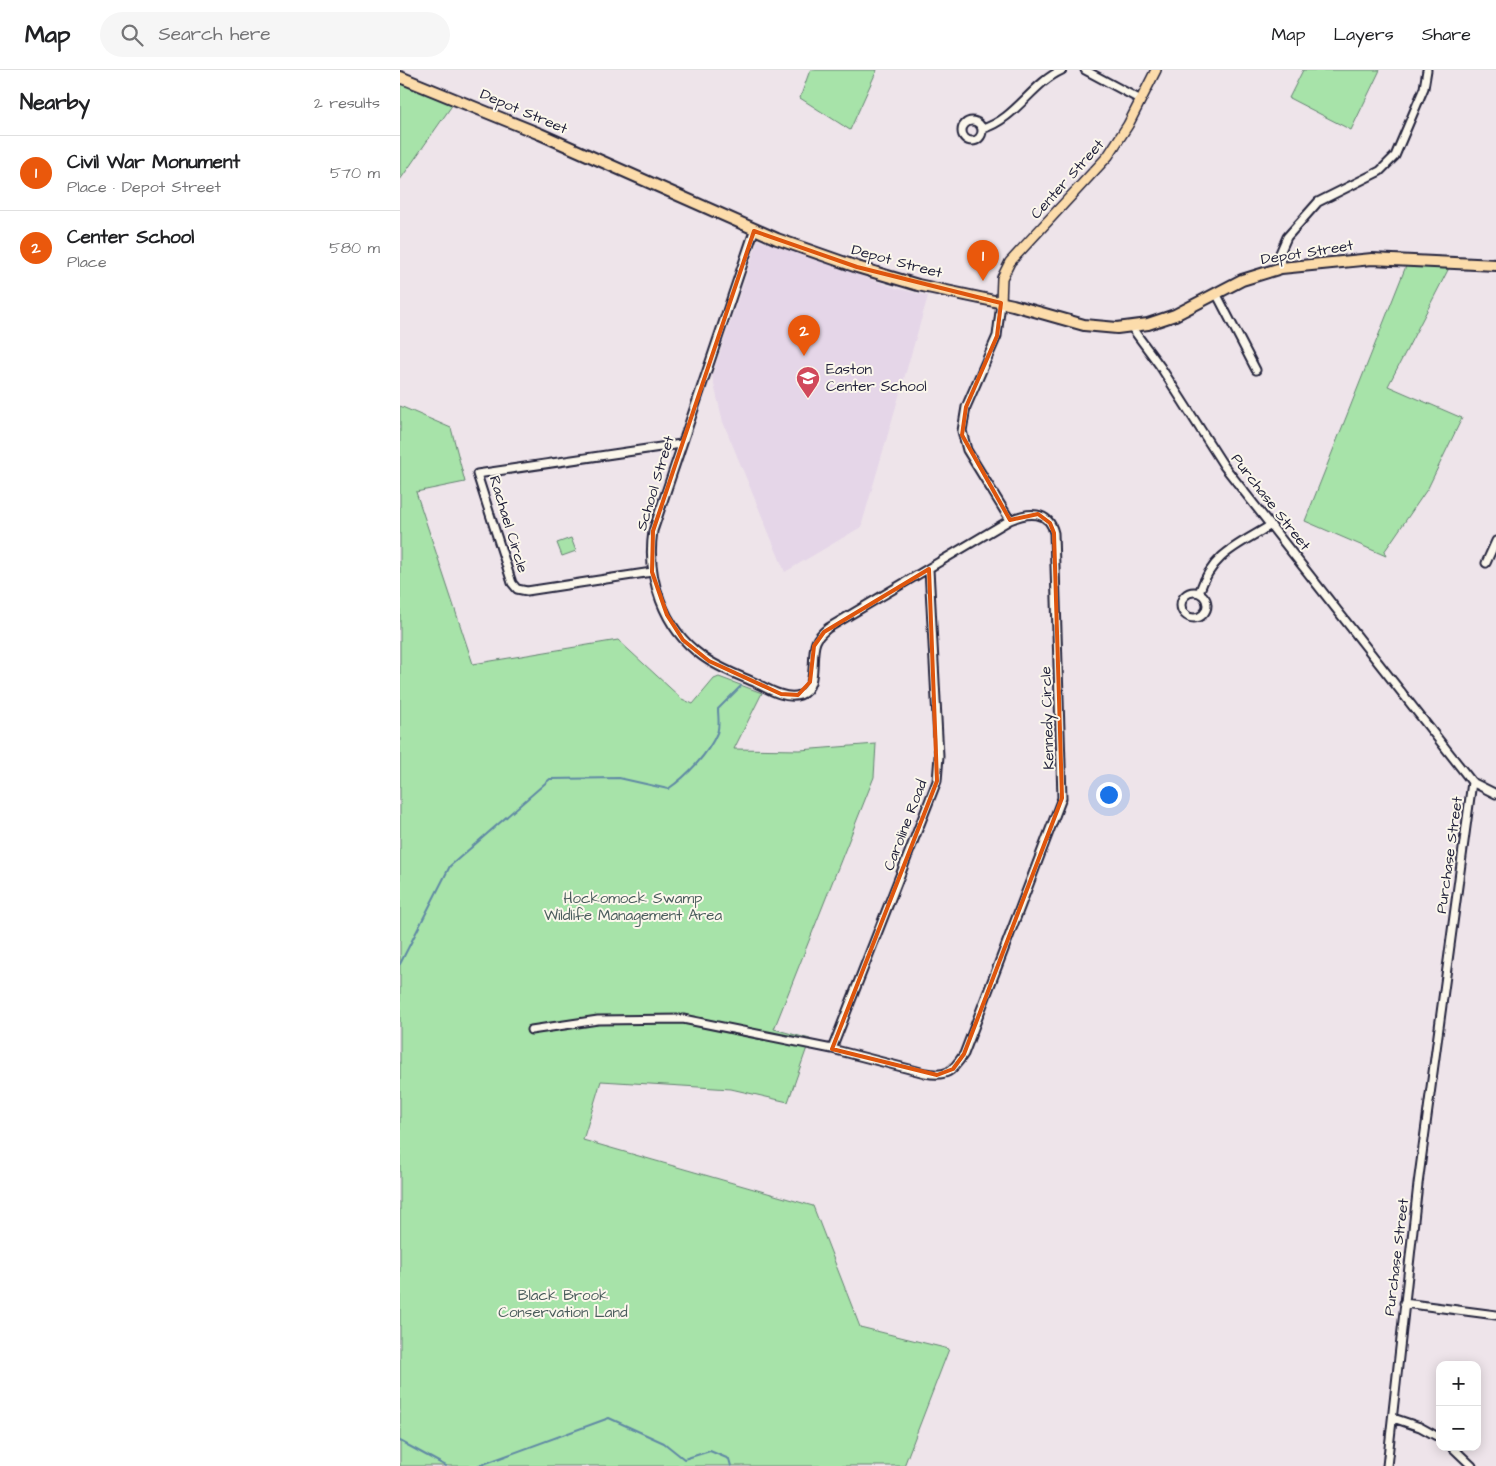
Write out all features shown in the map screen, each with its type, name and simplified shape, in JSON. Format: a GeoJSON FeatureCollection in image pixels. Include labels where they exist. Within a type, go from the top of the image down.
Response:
{"type":"FeatureCollection","features":[{"type":"Feature","properties":{"kind":"highway","name":"Depot Street"},"geometry":{"type":"LineString","coordinates":[[400,77],[540,134],[754,231],[857,267],[918,285],[1001,303],[1084,325],[1132,328],[1175,315],[1246,278],[1281,268],[1372,258],[1496,265]]}},
{"type":"Feature","properties":{"kind":"main road","name":"Center Street"},"geometry":{"type":"LineString","coordinates":[[1001,303],[1002,278],[1010,262],[1108,156],[1141,100],[1156,70]]}},
{"type":"Feature","properties":{"kind":"street"},"geometry":{"type":"LineString","coordinates":[[982,129],[1000,122],[1050,78],[1062,70]]}},
{"type":"Feature","properties":{"kind":"street"},"geometry":{"type":"LineString","coordinates":[[1085,70],[1141,100]]}},
{"type":"Feature","properties":{"kind":"street"},"geometry":{"type":"LineString","coordinates":[[1281,268],[1280,253],[1287,237],[1318,202],[1380,171],[1395,156],[1424,88],[1426,70]]}},
{"type":"Feature","properties":{"kind":"street","name":"School Street"},"geometry":{"type":"LineString","coordinates":[[754,231],[654,526],[651,545],[652,572],[659,597],[669,620],[684,640],[697,653],[728,671],[781,694],[795,695],[804,692]]}},
{"type":"Feature","properties":{"kind":"street"},"geometry":{"type":"LineString","coordinates":[[1216,293],[1256,370]]}},
{"type":"Feature","properties":{"kind":"street"},"geometry":{"type":"LineString","coordinates":[[1001,303],[997,336],[966,407],[962,431],[967,450],[1010,520]]}},
{"type":"Feature","properties":{"kind":"street","name":"Purchase Street"},"geometry":{"type":"LineString","coordinates":[[1132,328],[1160,366],[1224,466],[1472,782],[1427,1111],[1387,1466]]}},
{"type":"Feature","properties":{"kind":"street","name":"Rachael Circle"},"geometry":{"type":"LineString","coordinates":[[652,572],[527,591],[517,589],[512,583],[478,474],[682,444]]}},
{"type":"Feature","properties":{"kind":"street","name":"Kennedy Circle"},"geometry":{"type":"LineString","coordinates":[[531,1030],[598,1020],[683,1018],[832,1049],[937,1075],[943,1075],[953,1069],[964,1054],[1060,805],[1064,780],[1054,533],[1048,520],[1038,514],[1024,515],[1010,520],[824,632],[816,642],[812,674],[804,692]]}},
{"type":"Feature","properties":{"kind":"street"},"geometry":{"type":"LineString","coordinates":[[1199,594],[1206,575],[1224,553],[1271,525]]}},
{"type":"Feature","properties":{"kind":"street"},"geometry":{"type":"LineString","coordinates":[[1486,563],[1496,541]]}},
{"type":"Feature","properties":{"kind":"street","name":"Caroline Road"},"geometry":{"type":"LineString","coordinates":[[832,1049],[936,781],[938,756],[929,569]]}},
{"type":"Feature","properties":{"kind":"street"},"geometry":{"type":"LineString","coordinates":[[1472,782],[1496,794]]}},
{"type":"Feature","properties":{"kind":"street"},"geometry":{"type":"LineString","coordinates":[[1404,1303],[1496,1315]]}},
{"type":"Feature","properties":{"kind":"street"},"geometry":{"type":"LineString","coordinates":[[1393,1418],[1420,1427],[1436,1436]]}},
{"type":"Feature","properties":{"kind":"street"},"geometry":{"type":"LineString","coordinates":[[1456,1451],[1472,1466]]}},
{"type":"Feature","properties":{"kind":"highlighted area"},"geometry":{"type":"Polygon","coordinates":[[[754,231],[857,267],[1001,303],[997,336],[966,407],[962,435],[1010,520],[1038,514],[1050,523],[1054,533],[1062,798],[964,1054],[953,1069],[937,1075],[832,1049],[937,781],[929,569],[824,632],[814,646],[810,682],[798,695],[781,694],[709,661],[683,640],[667,615],[652,572],[653,531],[754,231]]]}},
{"type":"Feature","properties":{"kind":"shaded area","name":"Easton Center School"},"geometry":{"type":"Polygon","coordinates":[[[758,240],[896,288],[928,296],[861,527],[785,572],[723,422],[712,376],[758,240]]]}},
{"type":"Feature","properties":{"kind":"green space"},"geometry":{"type":"Polygon","coordinates":[[[810,70],[877,70],[850,130],[800,98],[810,70]]]}},
{"type":"Feature","properties":{"kind":"green space"},"geometry":{"type":"Polygon","coordinates":[[[1303,70],[1380,70],[1351,130],[1289,98],[1303,70]]]}},
{"type":"Feature","properties":{"kind":"green space"},"geometry":{"type":"Polygon","coordinates":[[[400,83],[453,104],[400,180],[400,83]]]}},
{"type":"Feature","properties":{"kind":"green space"},"geometry":{"type":"Polygon","coordinates":[[[1406,266],[1449,268],[1388,386],[1462,418],[1428,488],[1384,552],[1386,556],[1305,521],[1406,266]]]}},
{"type":"Feature","properties":{"kind":"green space"},"geometry":{"type":"Polygon","coordinates":[[[400,406],[451,428],[465,482],[416,492],[473,664],[618,640],[682,699],[693,704],[714,679],[719,677],[762,693],[734,749],[800,750],[876,744],[874,777],[774,1029],[810,1039],[788,1102],[731,1089],[601,1081],[583,1140],[813,1206],[860,1327],[949,1349],[904,1466],[400,1466],[400,406]]]}},
{"type":"Feature","properties":{"kind":"green space"},"geometry":{"type":"Polygon","coordinates":[[[571,538],[576,551],[562,556],[557,543],[571,538]]]}},
{"type":"Feature","properties":{"kind":"waterway"},"geometry":{"type":"LineString","coordinates":[[400,964],[450,866],[550,779],[619,778],[668,789],[703,757],[718,730],[718,709],[741,686]]}},
{"type":"Feature","properties":{"kind":"waterway"},"geometry":{"type":"LineString","coordinates":[[478,1466],[609,1418],[664,1443],[684,1459],[710,1451],[729,1459],[731,1466]]}},
{"type":"Feature","properties":{"kind":"waterway"},"geometry":{"type":"LineString","coordinates":[[400,1441],[446,1466]]}},
{"type":"Feature","properties":{"kind":"place","name":"Civil War Monument"},"geometry":{"type":"Point","coordinates":[983,281]}},
{"type":"Feature","properties":{"kind":"place","name":"Center School"},"geometry":{"type":"Point","coordinates":[804,356]}},
{"type":"Feature","properties":{"kind":"place","name":"Easton Center School"},"geometry":{"type":"Point","coordinates":[808,399]}},
{"type":"Feature","properties":{"kind":"park label","name":"Hockomock Swamp Wildlife Management Area"},"geometry":{"type":"Point","coordinates":[633,906]}},
{"type":"Feature","properties":{"kind":"park label","name":"Black Brook Conservation Land"},"geometry":{"type":"Point","coordinates":[563,1304]}}]}
